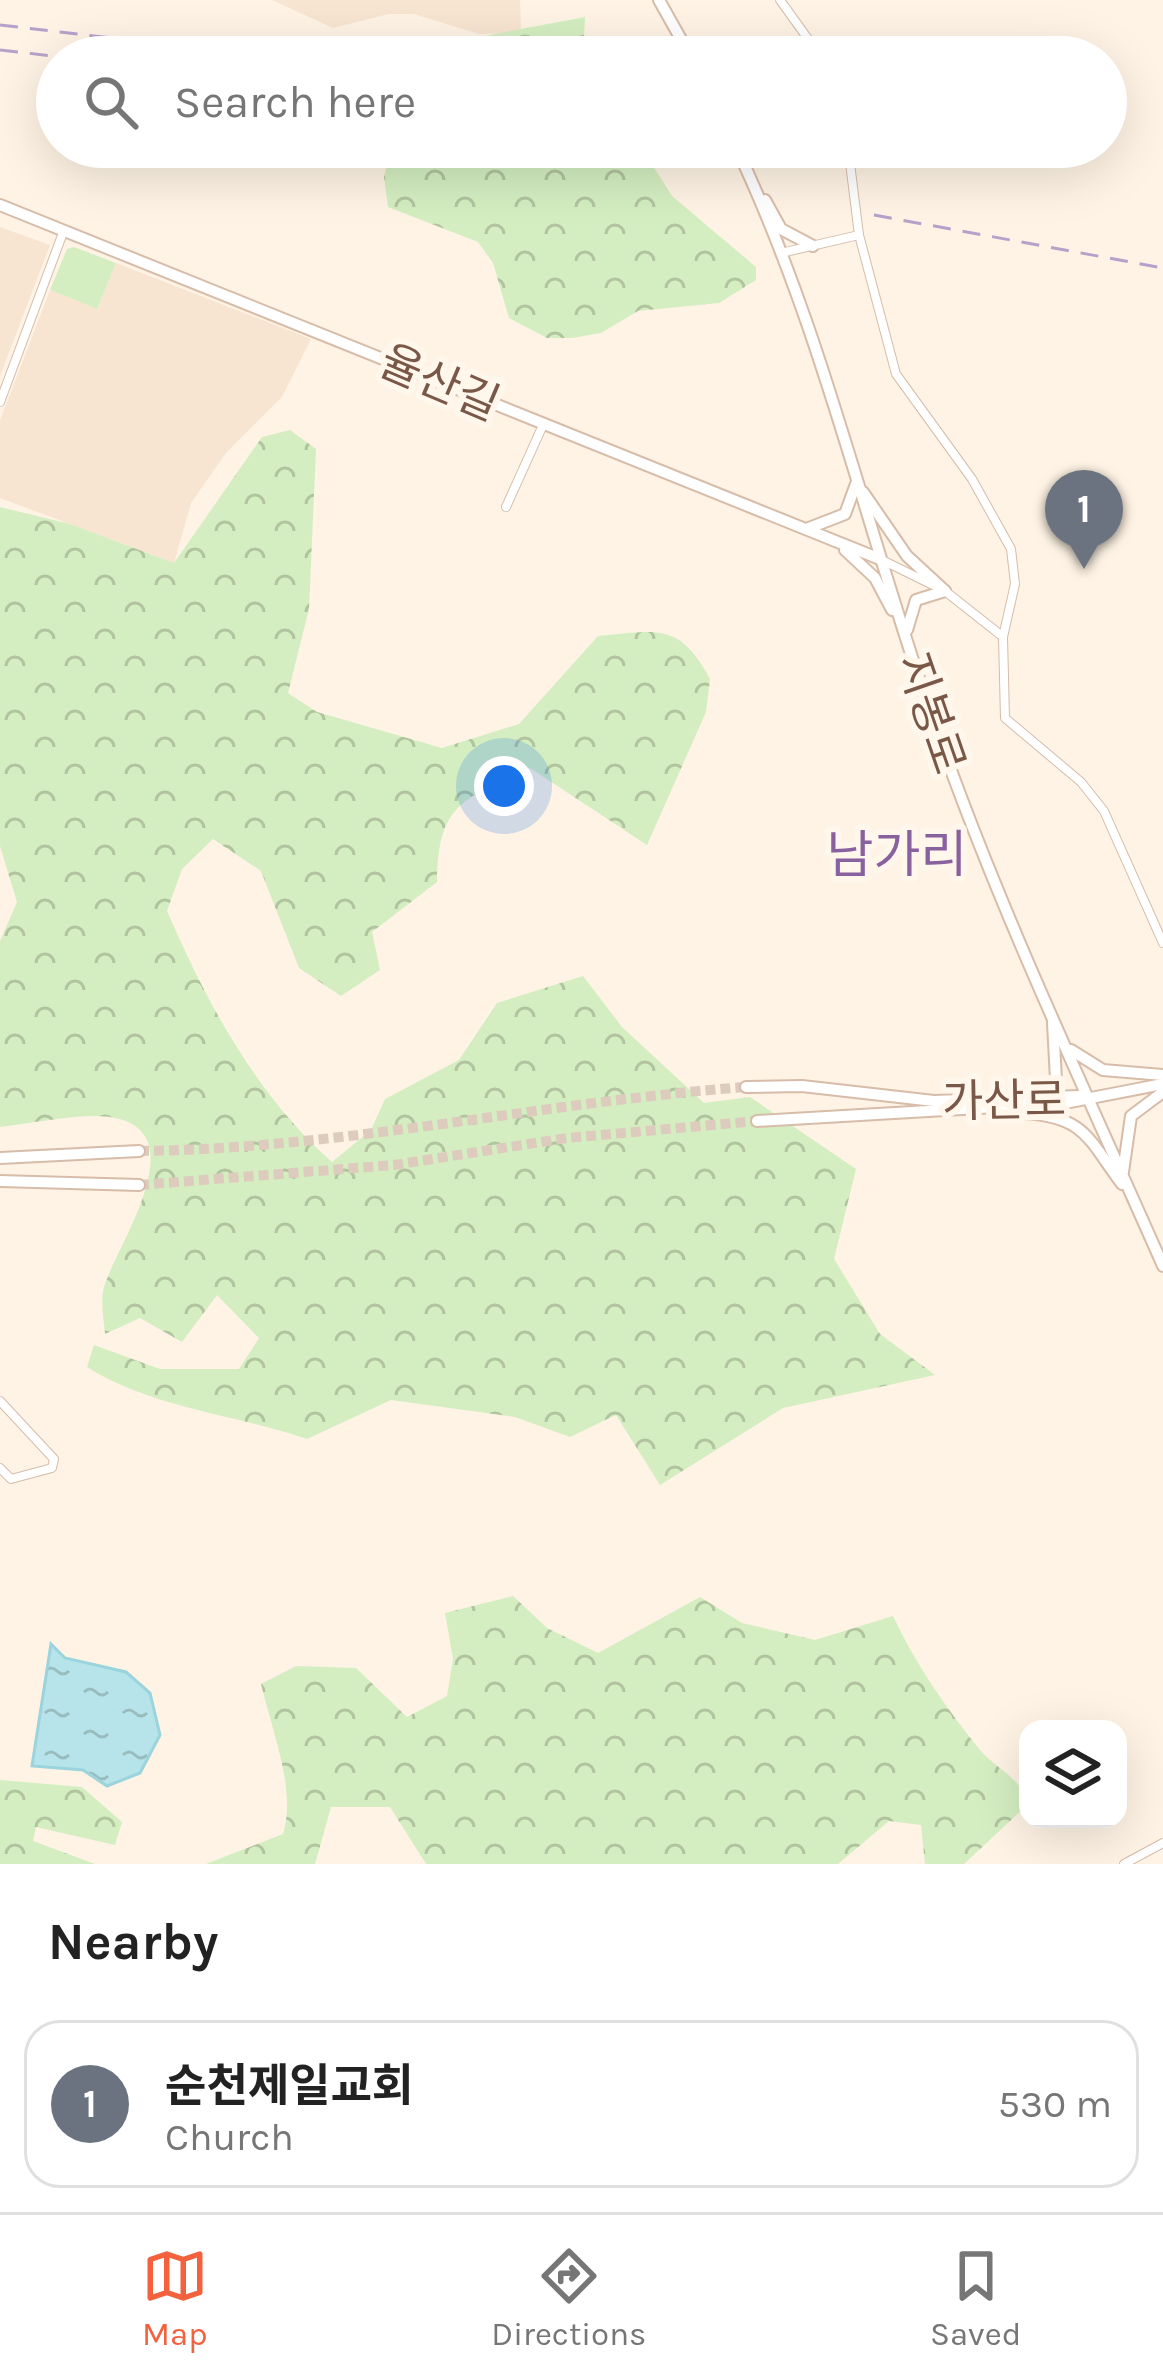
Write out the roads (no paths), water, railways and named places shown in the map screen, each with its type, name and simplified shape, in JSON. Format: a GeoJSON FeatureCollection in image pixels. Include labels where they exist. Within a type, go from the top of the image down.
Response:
{"type":"FeatureCollection","features":[{"type":"Feature","properties":{"kind":"main road"},"geometry":{"type":"LineString","coordinates":[[659,0],[679,36]]}},
{"type":"Feature","properties":{"kind":"main road","name":"지봉로"},"geometry":{"type":"LineString","coordinates":[[745,168],[780,253],[961,797],[1163,1266]]}},
{"type":"Feature","properties":{"kind":"main road"},"geometry":{"type":"LineString","coordinates":[[749,177],[781,229],[813,245]]}},
{"type":"Feature","properties":{"kind":"main road","name":"율산길"},"geometry":{"type":"LineString","coordinates":[[0,205],[880,559]]}},
{"type":"Feature","properties":{"kind":"main road"},"geometry":{"type":"LineString","coordinates":[[806,528],[845,514],[856,482]]}},
{"type":"Feature","properties":{"kind":"main road"},"geometry":{"type":"LineString","coordinates":[[856,482],[908,556],[945,591]]}},
{"type":"Feature","properties":{"kind":"main road"},"geometry":{"type":"LineString","coordinates":[[806,528],[867,568],[906,639]]}},
{"type":"Feature","properties":{"kind":"main road"},"geometry":{"type":"LineString","coordinates":[[906,639],[911,607],[923,596],[945,591]]}},
{"type":"Feature","properties":{"kind":"main road"},"geometry":{"type":"LineString","coordinates":[[978,1104],[1054,1084],[1052,1014]]}},
{"type":"Feature","properties":{"kind":"main road"},"geometry":{"type":"LineString","coordinates":[[1066,1046],[1102,1070],[1163,1084]]}},
{"type":"Feature","properties":{"kind":"main road"},"geometry":{"type":"LineString","coordinates":[[1123,1175],[1131,1116],[1163,1084]]}},
{"type":"Feature","properties":{"kind":"main road","name":"가산로"},"geometry":{"type":"LineString","coordinates":[[757,1121],[978,1104],[1065,1103],[1163,1084]]}},
{"type":"Feature","properties":{"kind":"main road","name":"가산로"},"geometry":{"type":"LineString","coordinates":[[746,1087],[802,1086],[978,1104]]}},
{"type":"Feature","properties":{"kind":"main road"},"geometry":{"type":"LineString","coordinates":[[978,1104],[1071,1120],[1134,1201]]}},
{"type":"Feature","properties":{"kind":"main road"},"geometry":{"type":"LineString","coordinates":[[0,1158],[139,1150]]}},
{"type":"Feature","properties":{"kind":"main road"},"geometry":{"type":"LineString","coordinates":[[0,1180],[139,1185]]}},
{"type":"Feature","properties":{"kind":"street"},"geometry":{"type":"LineString","coordinates":[[781,0],[806,36]]}},
{"type":"Feature","properties":{"kind":"street"},"geometry":{"type":"LineString","coordinates":[[851,168],[859,235],[896,374],[972,479],[1011,549],[1015,584],[1004,637],[1005,718],[1081,782],[1104,811],[1163,943]]}},
{"type":"Feature","properties":{"kind":"street"},"geometry":{"type":"LineString","coordinates":[[0,402],[64,230]]}},
{"type":"Feature","properties":{"kind":"street"},"geometry":{"type":"LineString","coordinates":[[780,253],[859,235]]}},
{"type":"Feature","properties":{"kind":"street"},"geometry":{"type":"LineString","coordinates":[[506,507],[543,425]]}},
{"type":"Feature","properties":{"kind":"street"},"geometry":{"type":"LineString","coordinates":[[880,559],[945,591],[1004,637]]}},
{"type":"Feature","properties":{"kind":"street"},"geometry":{"type":"LineString","coordinates":[[0,1401],[54,1459],[52,1468],[20,1478],[11,1479],[0,1468]]}},
{"type":"Feature","properties":{"kind":"street"},"geometry":{"type":"LineString","coordinates":[[1124,1864],[1163,1843]]}},
{"type":"Feature","properties":{"kind":"water"},"geometry":{"type":"Polygon","coordinates":[[[51,1644],[65,1658],[126,1672],[150,1693],[160,1735],[140,1773],[107,1786],[83,1770],[32,1766],[51,1644]]]}},
{"type":"Feature","properties":{"kind":"tunnel"},"geometry":{"type":"LineString","coordinates":[[139,1151],[367,1134],[746,1087]]}},
{"type":"Feature","properties":{"kind":"tunnel"},"geometry":{"type":"LineString","coordinates":[[139,1185],[394,1165],[567,1138],[757,1121]]}},
{"type":"Feature","properties":{"kind":"railway"},"geometry":{"type":"LineString","coordinates":[[0,25],[94,36]]}},
{"type":"Feature","properties":{"kind":"railway"},"geometry":{"type":"LineString","coordinates":[[0,50],[36,54]]}},
{"type":"Feature","properties":{"kind":"railway"},"geometry":{"type":"LineString","coordinates":[[874,215],[1163,268]]}},
{"type":"Feature","properties":{"kind":"place","name":"순천제일교회"},"geometry":{"type":"Point","coordinates":[1084,569]}},
{"type":"Feature","properties":{"kind":"district","name":"남가리"},"geometry":{"type":"Point","coordinates":[897,854]}}]}
